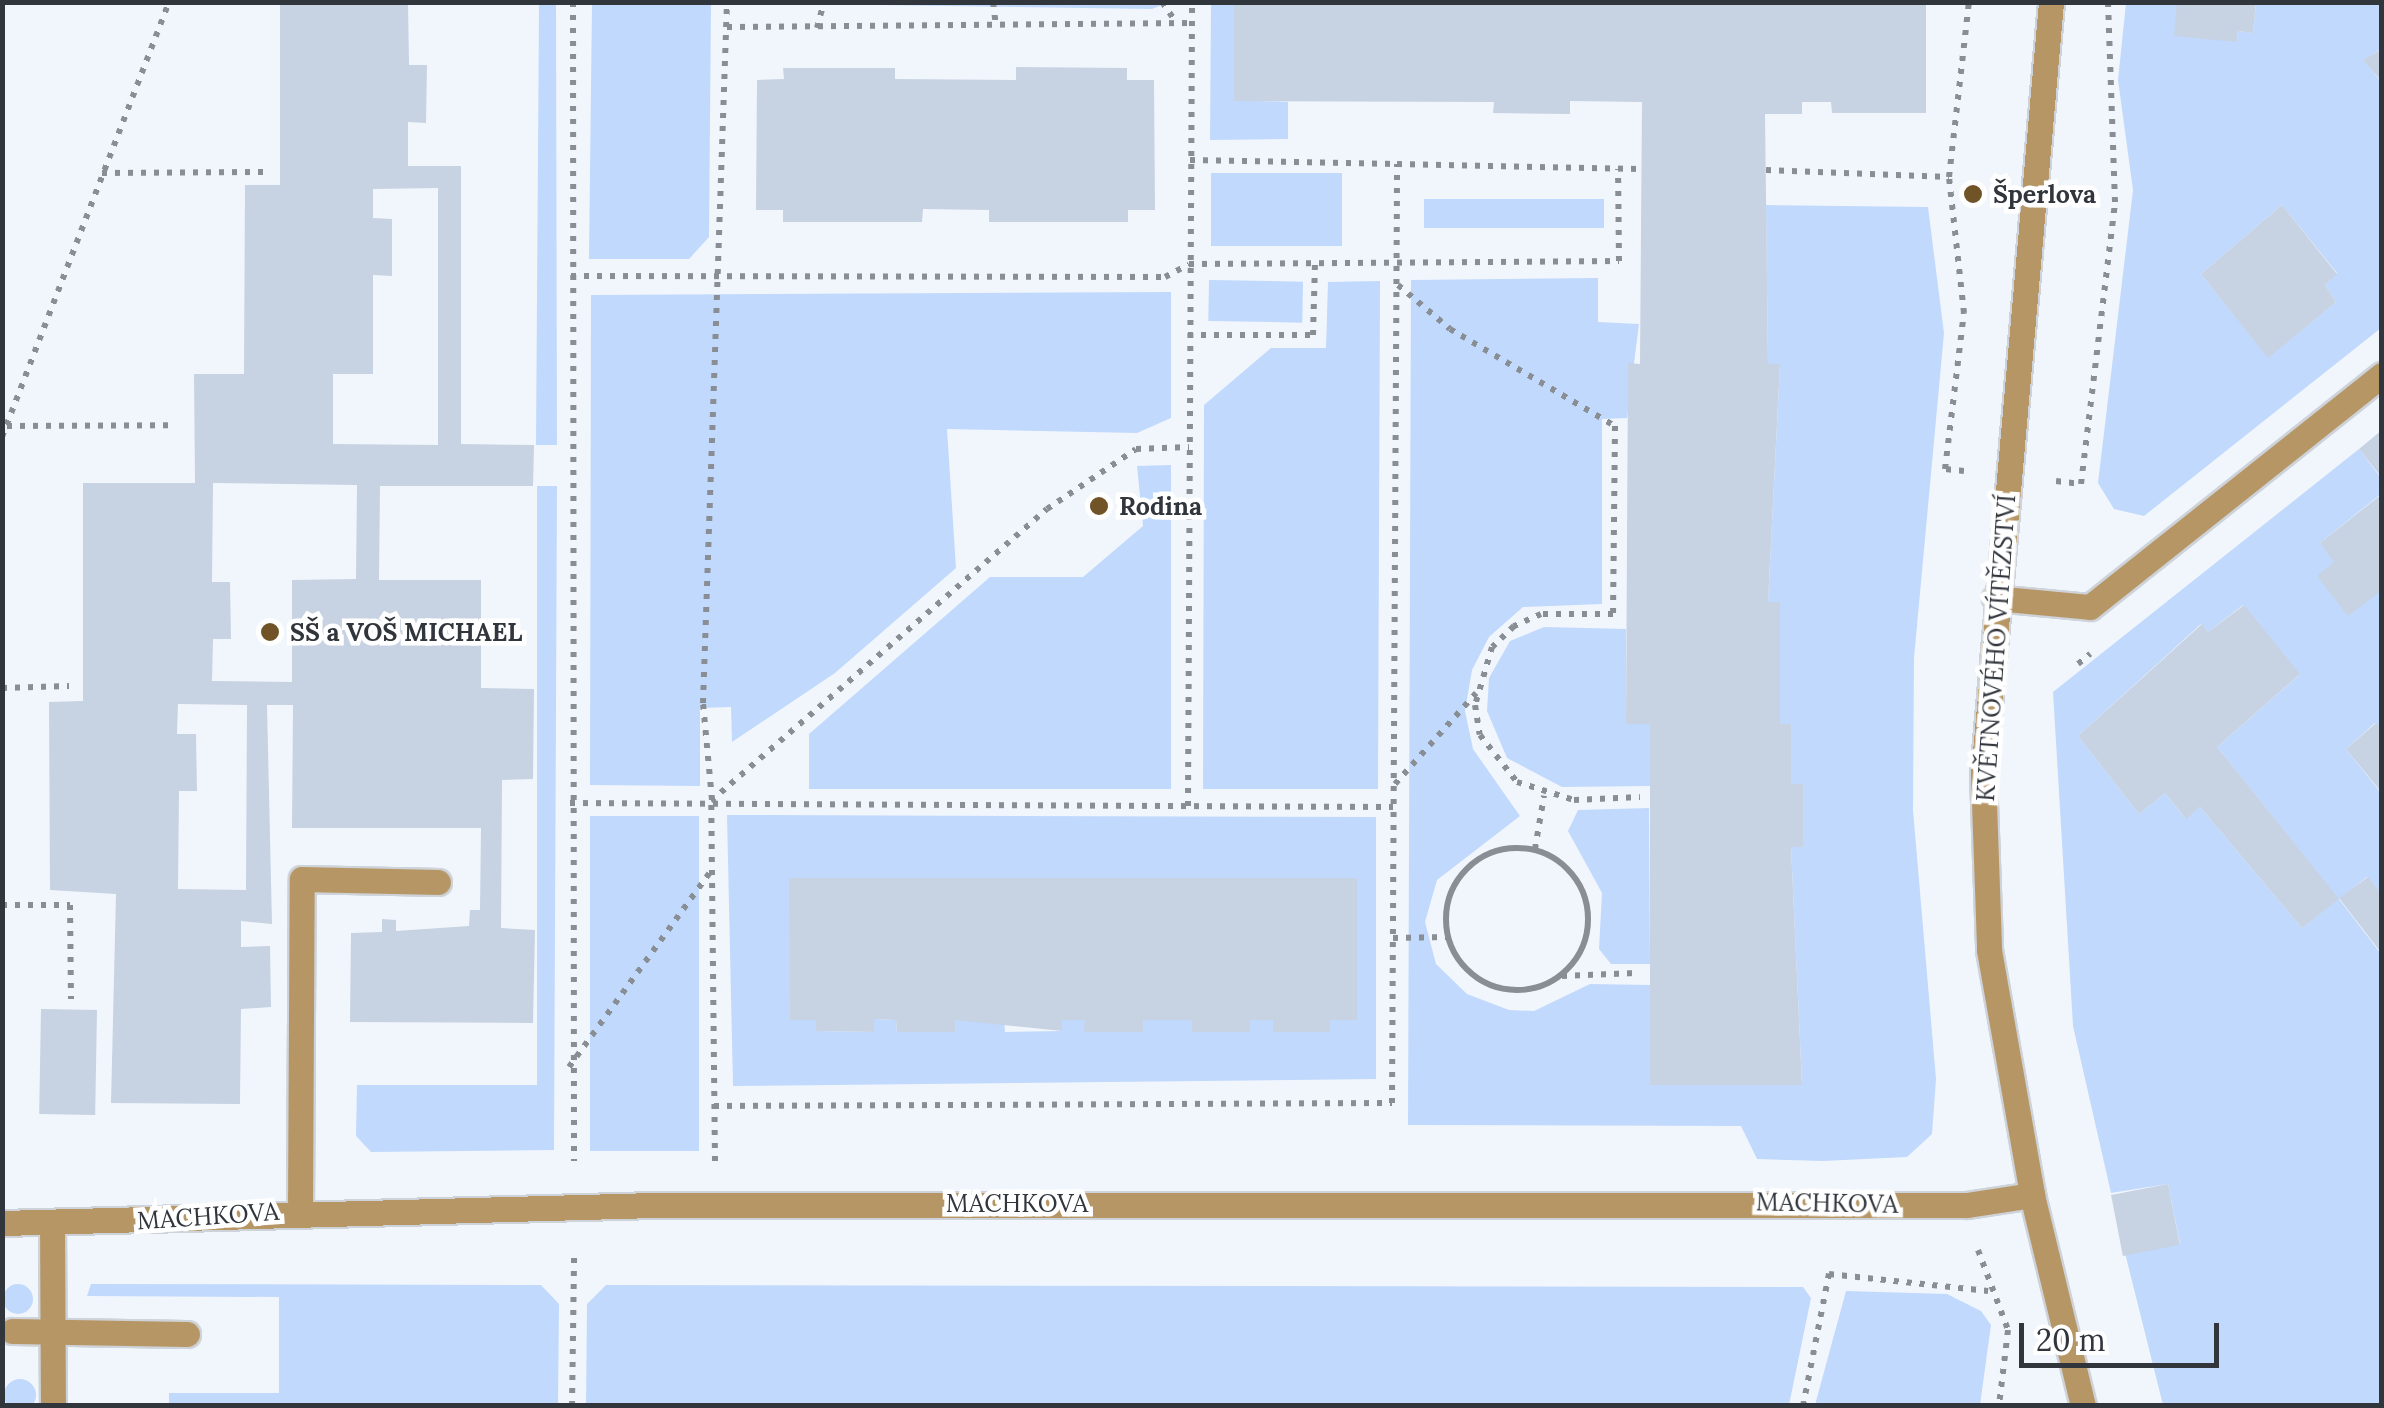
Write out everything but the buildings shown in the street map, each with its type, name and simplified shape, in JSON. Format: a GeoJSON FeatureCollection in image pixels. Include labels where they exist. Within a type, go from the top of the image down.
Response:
{"type":"FeatureCollection","features":[{"type":"Feature","properties":{"kind":"street","name":"KVĚTNOVÉHO VÍTĚZSTVÍ"},"geometry":{"type":"LineString","coordinates":[[2051,2],[1995,598],[1984,774],[1990,950],[2032,1194],[2084,1406]]}},
{"type":"Feature","properties":{"kind":"street"},"geometry":{"type":"LineString","coordinates":[[1995,598],[2090,607],[2382,376]]}},
{"type":"Feature","properties":{"kind":"street"},"geometry":{"type":"LineString","coordinates":[[300,1209],[302,880],[438,882]]}},
{"type":"Feature","properties":{"kind":"street","name":"MACHKOVA"},"geometry":{"type":"LineString","coordinates":[[2,1222],[300,1209],[574,1206],[1967,1205],[2032,1194]]}},
{"type":"Feature","properties":{"kind":"street"},"geometry":{"type":"LineString","coordinates":[[52,1222],[54,1406]]}},
{"type":"Feature","properties":{"kind":"street"},"geometry":{"type":"LineString","coordinates":[[12,1331],[187,1334]]}},
{"type":"Feature","properties":{"kind":"path"},"geometry":{"type":"LineString","coordinates":[[2,437],[169,2]]}},
{"type":"Feature","properties":{"kind":"path"},"geometry":{"type":"LineString","coordinates":[[574,2],[569,1067],[574,1168],[592,1167]]}},
{"type":"Feature","properties":{"kind":"path"},"geometry":{"type":"LineString","coordinates":[[697,1165],[715,1165],[712,801],[703,684],[713,296],[721,275],[727,2]]}},
{"type":"Feature","properties":{"kind":"path"},"geometry":{"type":"LineString","coordinates":[[818,28],[824,2]]}},
{"type":"Feature","properties":{"kind":"path"},"geometry":{"type":"LineString","coordinates":[[994,2],[996,26]]}},
{"type":"Feature","properties":{"kind":"path"},"geometry":{"type":"LineString","coordinates":[[1162,2],[1177,23]]}},
{"type":"Feature","properties":{"kind":"path"},"geometry":{"type":"LineString","coordinates":[[1188,806],[1192,2]]}},
{"type":"Feature","properties":{"kind":"path"},"geometry":{"type":"LineString","coordinates":[[1766,170],[1950,177],[1969,2]]}},
{"type":"Feature","properties":{"kind":"path"},"geometry":{"type":"LineString","coordinates":[[2088,423],[2115,202],[2108,2]]}},
{"type":"Feature","properties":{"kind":"path"},"geometry":{"type":"LineString","coordinates":[[727,26],[1191,23]]}},
{"type":"Feature","properties":{"kind":"path"},"geometry":{"type":"LineString","coordinates":[[1190,160],[1640,170]]}},
{"type":"Feature","properties":{"kind":"path"},"geometry":{"type":"LineString","coordinates":[[714,1106],[1392,1104],[1397,164]]}},
{"type":"Feature","properties":{"kind":"path"},"geometry":{"type":"LineString","coordinates":[[572,276],[1164,277],[1189,264],[1619,261],[1618,169]]}},
{"type":"Feature","properties":{"kind":"path"},"geometry":{"type":"LineString","coordinates":[[102,173],[263,172]]}},
{"type":"Feature","properties":{"kind":"path"},"geometry":{"type":"LineString","coordinates":[[1188,335],[1313,335],[1315,263]]}},
{"type":"Feature","properties":{"kind":"path"},"geometry":{"type":"LineString","coordinates":[[1397,284],[1450,329],[1614,426],[1613,614],[1541,614],[1514,626],[1492,647],[1477,692],[1480,735],[1495,761],[1544,796],[1640,797]]}},
{"type":"Feature","properties":{"kind":"path"},"geometry":{"type":"LineString","coordinates":[[7,426],[173,426]]}},
{"type":"Feature","properties":{"kind":"path"},"geometry":{"type":"LineString","coordinates":[[712,801],[1047,508],[1136,449],[1188,447]]}},
{"type":"Feature","properties":{"kind":"path"},"geometry":{"type":"LineString","coordinates":[[2,688],[69,686]]}},
{"type":"Feature","properties":{"kind":"path"},"geometry":{"type":"LineString","coordinates":[[1394,785],[1477,692]]}},
{"type":"Feature","properties":{"kind":"path"},"geometry":{"type":"LineString","coordinates":[[1536,850],[1544,796]]}},
{"type":"Feature","properties":{"kind":"path"},"geometry":{"type":"LineString","coordinates":[[570,803],[1394,807]]}},
{"type":"Feature","properties":{"kind":"path"},"geometry":{"type":"LineString","coordinates":[[1560,976],[1588,929],[1586,901],[1574,876],[1536,850],[1498,849],[1474,862],[1455,883],[1447,937],[1481,981],[1534,988],[1560,976],[1636,974]]}},
{"type":"Feature","properties":{"kind":"path"},"geometry":{"type":"LineString","coordinates":[[569,1067],[712,870]]}},
{"type":"Feature","properties":{"kind":"path"},"geometry":{"type":"LineString","coordinates":[[2,905],[70,905],[71,998]]}},
{"type":"Feature","properties":{"kind":"path"},"geometry":{"type":"LineString","coordinates":[[1393,938],[1447,937]]}},
{"type":"Feature","properties":{"kind":"path"},"geometry":{"type":"LineString","coordinates":[[1967,1205],[1988,1291],[2008,1330],[1999,1406]]}},
{"type":"Feature","properties":{"kind":"path"},"geometry":{"type":"LineString","coordinates":[[572,1406],[574,1206]]}},
{"type":"Feature","properties":{"kind":"path"},"geometry":{"type":"LineString","coordinates":[[1802,1406],[1829,1274],[1949,1280],[1988,1291]]}},
{"type":"Feature","properties":{"kind":"shaded area"},"geometry":{"type":"Polygon","coordinates":[[[539,3],[556,3],[557,445],[536,445],[539,3]]]}},
{"type":"Feature","properties":{"kind":"shaded area"},"geometry":{"type":"Polygon","coordinates":[[[592,3],[711,3],[709,237],[689,259],[589,259],[592,3]]]}},
{"type":"Feature","properties":{"kind":"shaded area"},"geometry":{"type":"Polygon","coordinates":[[[752,3],[1167,3],[1152,9],[752,3]]]}},
{"type":"Feature","properties":{"kind":"shaded area"},"geometry":{"type":"Polygon","coordinates":[[[1211,3],[1234,3],[1234,100],[1288,102],[1288,139],[1210,140],[1211,3]]]}},
{"type":"Feature","properties":{"kind":"shaded area"},"geometry":{"type":"Polygon","coordinates":[[[2126,3],[2177,3],[2237,42],[2238,31],[2253,33],[2256,3],[2381,3],[2381,49],[2364,60],[2381,82],[2381,328],[2144,516],[2114,509],[2098,483],[2133,190],[2118,80],[2126,3]],[[2282,205],[2201,274],[2268,357],[2336,302],[2325,285],[2337,273],[2282,205]]]}},
{"type":"Feature","properties":{"kind":"shaded area"},"geometry":{"type":"Polygon","coordinates":[[[1211,173],[1342,173],[1342,246],[1211,246],[1211,173]]]}},
{"type":"Feature","properties":{"kind":"shaded area"},"geometry":{"type":"Polygon","coordinates":[[[1424,199],[1604,199],[1604,228],[1424,228],[1424,199]]]}},
{"type":"Feature","properties":{"kind":"shaded area"},"geometry":{"type":"Polygon","coordinates":[[[1766,205],[1928,207],[1944,333],[1914,658],[1913,810],[1936,1079],[1932,1134],[1907,1157],[1823,1161],[1757,1159],[1741,1126],[1408,1125],[1411,280],[1598,278],[1598,322],[1639,324],[1627,418],[1602,419],[1602,604],[1523,607],[1489,637],[1472,670],[1465,711],[1473,749],[1520,816],[1437,880],[1425,922],[1436,964],[1467,994],[1509,1010],[1534,1011],[1590,984],[1650,985],[1651,1085],[1802,1084],[1791,847],[1803,847],[1803,785],[1791,784],[1791,725],[1780,724],[1780,603],[1768,602],[1780,365],[1768,364],[1766,205]]]}},
{"type":"Feature","properties":{"kind":"shaded area"},"geometry":{"type":"Polygon","coordinates":[[[1209,280],[1303,282],[1302,323],[1208,321],[1209,280]]]}},
{"type":"Feature","properties":{"kind":"shaded area"},"geometry":{"type":"Polygon","coordinates":[[[1380,281],[1378,789],[1203,789],[1204,405],[1271,348],[1326,348],[1328,282],[1380,281]]]}},
{"type":"Feature","properties":{"kind":"shaded area"},"geometry":{"type":"Polygon","coordinates":[[[1171,292],[1171,418],[1137,433],[947,429],[956,568],[835,673],[732,742],[731,707],[700,708],[700,786],[590,785],[591,295],[1171,292]]]}},
{"type":"Feature","properties":{"kind":"shaded area"},"geometry":{"type":"Polygon","coordinates":[[[2359,449],[2381,478],[2381,494],[2320,543],[2381,590],[2381,730],[2375,723],[2346,749],[2381,793],[2381,895],[2367,877],[2339,899],[2381,954],[2381,1405],[2163,1405],[2125,1253],[2180,1244],[2168,1184],[2111,1193],[2073,1026],[2053,692],[2359,449]],[[2243,605],[2208,632],[2201,624],[2078,736],[2139,814],[2165,793],[2185,818],[2200,807],[2302,928],[2338,899],[2217,747],[2299,675],[2243,605]]]}},
{"type":"Feature","properties":{"kind":"shaded area"},"geometry":{"type":"Polygon","coordinates":[[[1171,465],[1171,789],[809,789],[809,734],[990,577],[1083,577],[1143,526],[1137,466],[1171,465]]]}},
{"type":"Feature","properties":{"kind":"shaded area"},"geometry":{"type":"Polygon","coordinates":[[[537,486],[557,486],[554,1150],[371,1152],[356,1136],[357,1085],[537,1085],[537,486]]]}},
{"type":"Feature","properties":{"kind":"shaded area"},"geometry":{"type":"Polygon","coordinates":[[[1544,627],[1626,629],[1626,723],[1650,724],[1650,786],[1562,787],[1507,758],[1487,711],[1489,678],[1510,641],[1544,627]]]}},
{"type":"Feature","properties":{"kind":"shaded area"},"geometry":{"type":"Polygon","coordinates":[[[1649,808],[1650,964],[1611,964],[1599,949],[1602,893],[1568,831],[1578,810],[1649,808]]]}},
{"type":"Feature","properties":{"kind":"shaded area"},"geometry":{"type":"Polygon","coordinates":[[[727,815],[1376,817],[1376,1079],[733,1086],[727,815]],[[790,878],[790,1019],[816,1020],[817,1031],[874,1032],[874,1019],[896,1020],[897,1032],[954,1032],[955,1020],[1004,1020],[1005,1032],[1061,1031],[1062,1020],[1192,1020],[1193,1032],[1250,1032],[1250,1020],[1273,1020],[1274,1032],[1330,1032],[1330,1020],[1357,1019],[1357,878],[790,878]]]}},
{"type":"Feature","properties":{"kind":"shaded area"},"geometry":{"type":"Polygon","coordinates":[[[590,816],[699,816],[699,1151],[590,1151],[590,816]]]}},
{"type":"Feature","properties":{"kind":"shaded area"},"geometry":{"type":"Polygon","coordinates":[[[18,1284],[32,1293],[33,1299],[24,1313],[18,1314],[4,1305],[3,1299],[12,1285],[18,1284]]]}},
{"type":"Feature","properties":{"kind":"shaded area"},"geometry":{"type":"Polygon","coordinates":[[[91,1284],[541,1285],[559,1304],[558,1405],[169,1405],[169,1393],[279,1393],[279,1297],[87,1296],[91,1284]]]}},
{"type":"Feature","properties":{"kind":"shaded area"},"geometry":{"type":"Polygon","coordinates":[[[606,1285],[1803,1287],[1811,1298],[1789,1405],[586,1405],[587,1304],[606,1285]]]}},
{"type":"Feature","properties":{"kind":"shaded area"},"geometry":{"type":"Polygon","coordinates":[[[1846,1291],[1947,1294],[1981,1311],[1991,1325],[1980,1405],[1815,1405],[1846,1291]]]}},
{"type":"Feature","properties":{"kind":"shaded area"},"geometry":{"type":"Polygon","coordinates":[[[20,1379],[31,1384],[36,1395],[31,1406],[20,1411],[9,1406],[4,1395],[9,1384],[20,1379]]]}},
{"type":"Feature","properties":{"kind":"place","name":"Šperlova"},"geometry":{"type":"Point","coordinates":[1973,194]}},
{"type":"Feature","properties":{"kind":"place","name":"Rodina"},"geometry":{"type":"Point","coordinates":[1099,506]}},
{"type":"Feature","properties":{"kind":"place","name":"SŠ a VOŠ MICHAEL"},"geometry":{"type":"Point","coordinates":[270,632]}}]}
